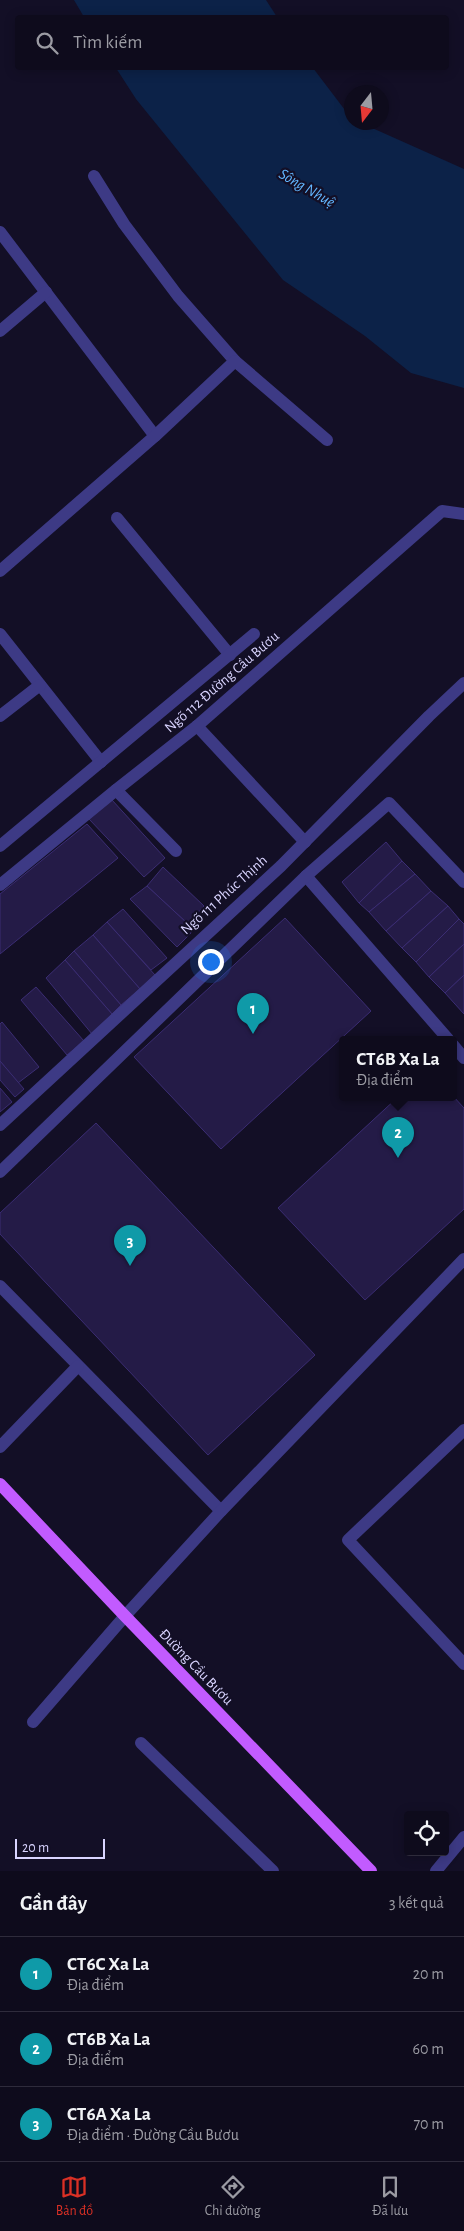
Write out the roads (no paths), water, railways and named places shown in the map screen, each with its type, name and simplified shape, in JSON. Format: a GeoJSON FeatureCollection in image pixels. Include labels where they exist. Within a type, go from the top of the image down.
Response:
{"type":"FeatureCollection","features":[{"type":"Feature","properties":{"kind":"main road","name":"Đường Cầu Bươu"},"geometry":{"type":"LineString","coordinates":[[0,1484],[371,1871]]}},
{"type":"Feature","properties":{"kind":"lane"},"geometry":{"type":"LineString","coordinates":[[94,176],[124,224],[178,296],[235,361],[326,440]]}},
{"type":"Feature","properties":{"kind":"lane"},"geometry":{"type":"LineString","coordinates":[[0,232],[155,436]]}},
{"type":"Feature","properties":{"kind":"lane"},"geometry":{"type":"LineString","coordinates":[[0,331],[46,292]]}},
{"type":"Feature","properties":{"kind":"lane"},"geometry":{"type":"LineString","coordinates":[[0,571],[155,436],[235,361]]}},
{"type":"Feature","properties":{"kind":"lane","name":"Ngõ 112 Đường Cầu Bươu"},"geometry":{"type":"LineString","coordinates":[[0,885],[197,726],[442,511],[464,514]]}},
{"type":"Feature","properties":{"kind":"lane"},"geometry":{"type":"LineString","coordinates":[[117,518],[230,655]]}},
{"type":"Feature","properties":{"kind":"lane"},"geometry":{"type":"LineString","coordinates":[[0,634],[102,762]]}},
{"type":"Feature","properties":{"kind":"lane"},"geometry":{"type":"LineString","coordinates":[[0,846],[254,634]]}},
{"type":"Feature","properties":{"kind":"lane","name":"Ngõ 111 Phúc Thịnh"},"geometry":{"type":"LineString","coordinates":[[0,1124],[304,842],[428,716],[464,683]]}},
{"type":"Feature","properties":{"kind":"lane"},"geometry":{"type":"LineString","coordinates":[[0,716],[40,685]]}},
{"type":"Feature","properties":{"kind":"lane"},"geometry":{"type":"LineString","coordinates":[[197,726],[304,842]]}},
{"type":"Feature","properties":{"kind":"lane"},"geometry":{"type":"LineString","coordinates":[[116,790],[176,851]]}},
{"type":"Feature","properties":{"kind":"lane"},"geometry":{"type":"LineString","coordinates":[[0,1172],[306,876],[389,803],[464,882]]}},
{"type":"Feature","properties":{"kind":"lane"},"geometry":{"type":"LineString","coordinates":[[306,876],[445,1036]]}},
{"type":"Feature","properties":{"kind":"lane"},"geometry":{"type":"LineString","coordinates":[[33,1722],[125,1616],[221,1511],[464,1259]]}},
{"type":"Feature","properties":{"kind":"lane"},"geometry":{"type":"LineString","coordinates":[[0,1286],[221,1511]]}},
{"type":"Feature","properties":{"kind":"lane"},"geometry":{"type":"LineString","coordinates":[[0,1447],[78,1366]]}},
{"type":"Feature","properties":{"kind":"lane"},"geometry":{"type":"LineString","coordinates":[[464,1430],[348,1540],[464,1664]]}},
{"type":"Feature","properties":{"kind":"lane"},"geometry":{"type":"LineString","coordinates":[[141,1743],[273,1871]]}},
{"type":"Feature","properties":{"kind":"lane"},"geometry":{"type":"LineString","coordinates":[[436,1871],[464,1837]]}},
{"type":"Feature","properties":{"kind":"water"},"geometry":{"type":"Polygon","coordinates":[[[74,0],[266,0],[276,15],[83,15],[74,0]]]}},
{"type":"Feature","properties":{"kind":"water","name":"Sông Nhuệ"},"geometry":{"type":"Polygon","coordinates":[[[117,70],[315,70],[344,109],[344,130],[377,130],[464,169],[464,388],[411,373],[365,336],[283,280],[136,99],[117,70]]]}},
{"type":"Feature","properties":{"kind":"place","name":"CT6C Xa La"},"geometry":{"type":"Point","coordinates":[253,1034]}},
{"type":"Feature","properties":{"kind":"place","name":"CT6B Xa La"},"geometry":{"type":"Point","coordinates":[398,1158]}},
{"type":"Feature","properties":{"kind":"place","name":"CT6A Xa La"},"geometry":{"type":"Point","coordinates":[130,1266]}}]}
